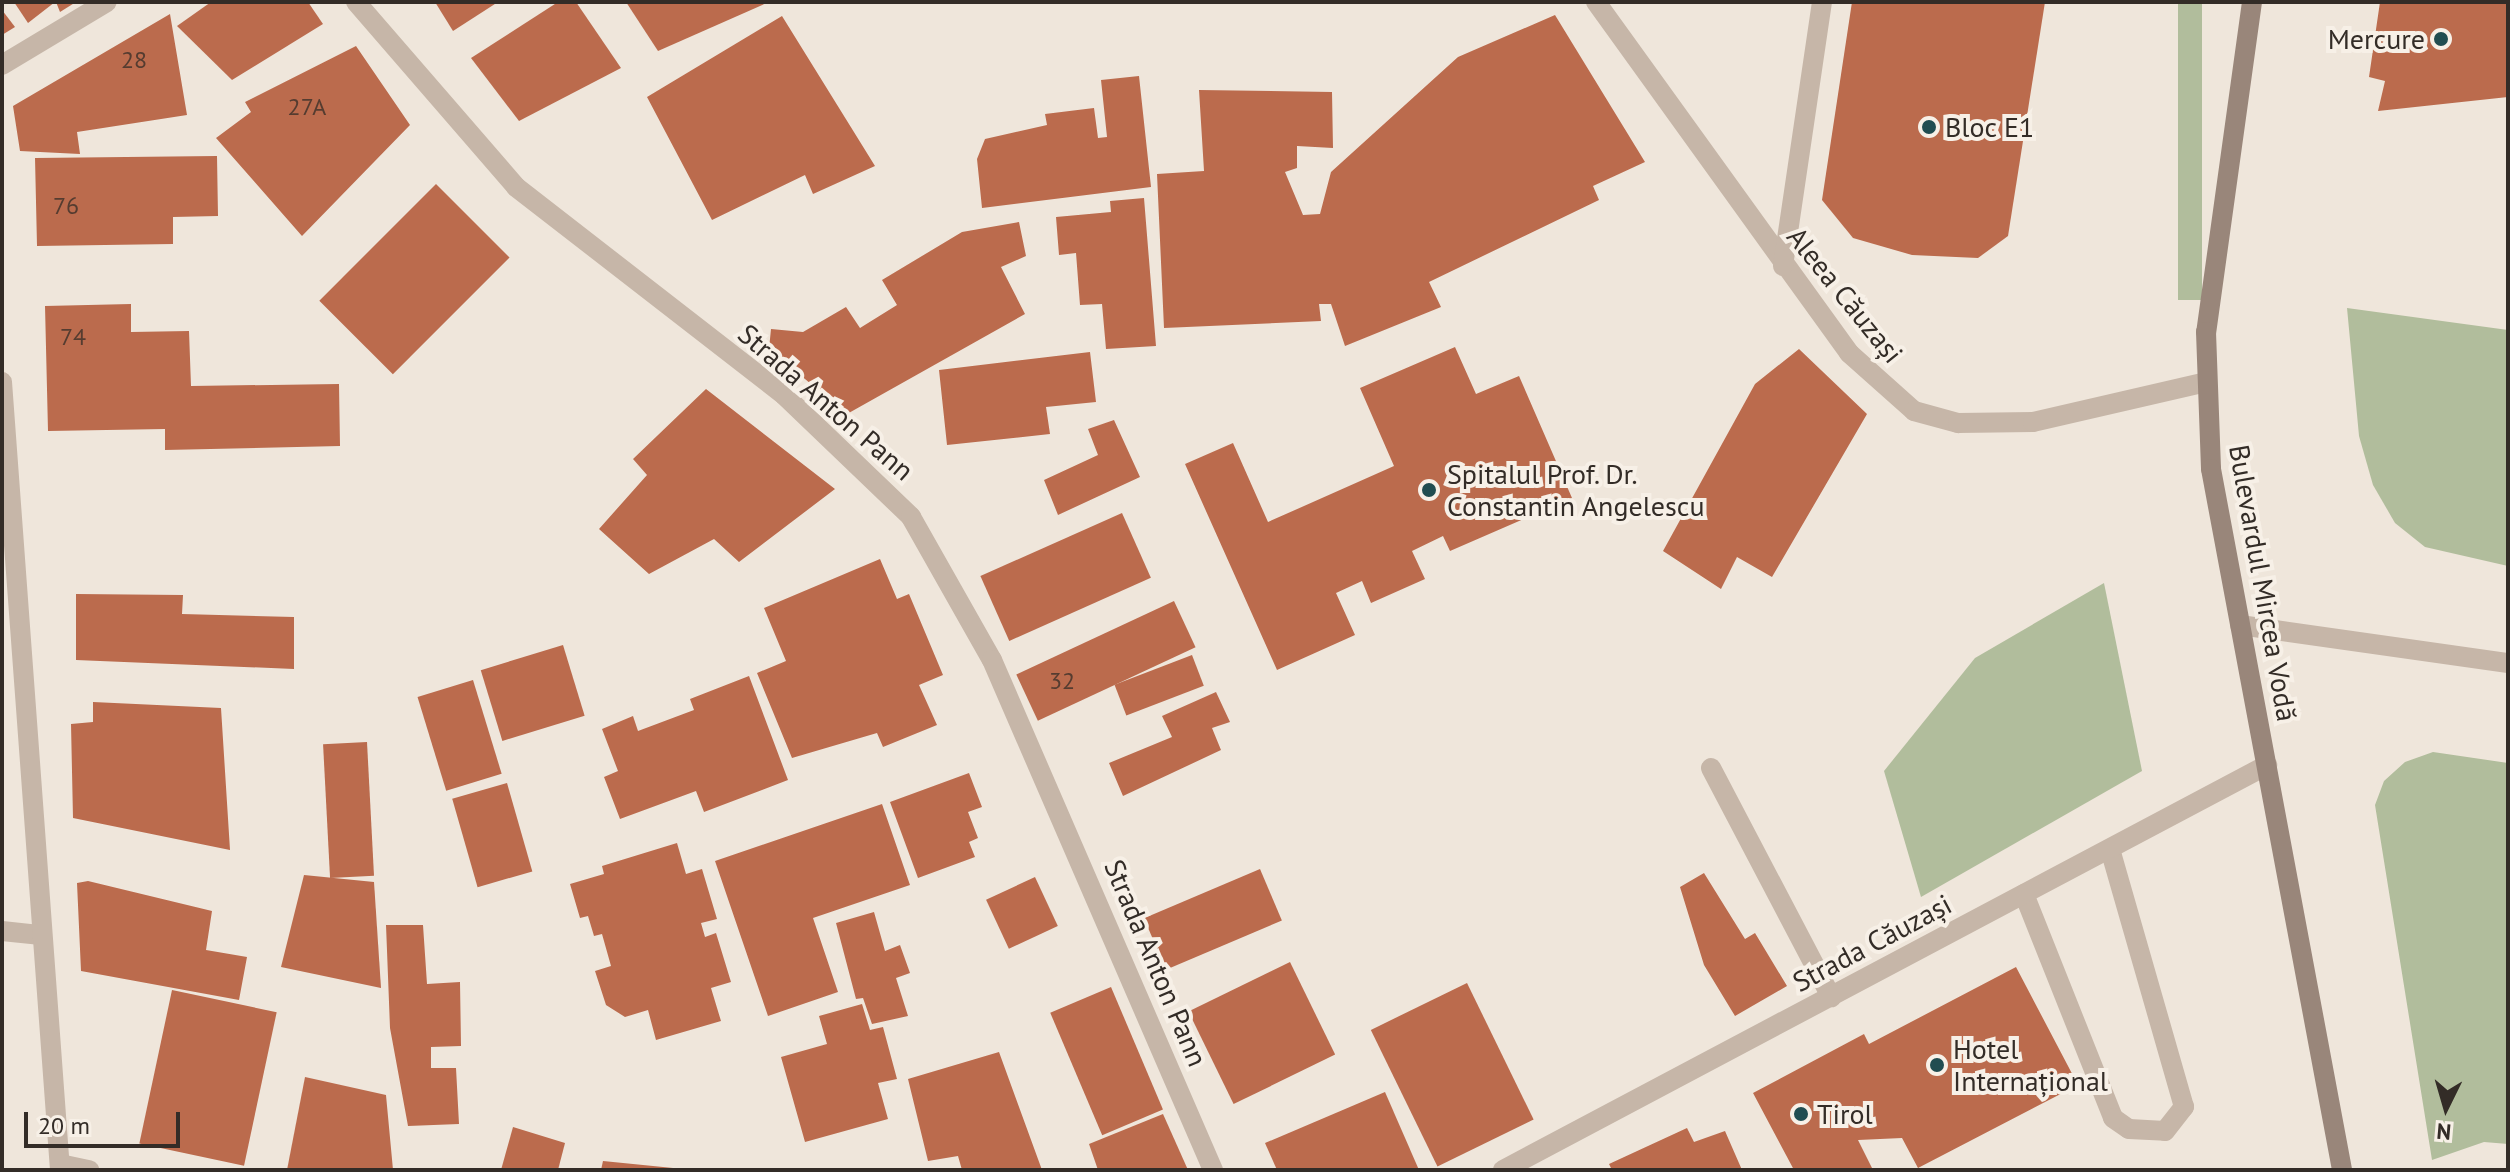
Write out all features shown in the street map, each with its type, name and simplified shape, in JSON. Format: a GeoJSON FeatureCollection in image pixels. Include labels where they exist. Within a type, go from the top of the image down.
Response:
{"type":"FeatureCollection","features":[{"type":"Feature","properties":{"kind":"main road","name":"Bulevardul Mircea Vodă"},"geometry":{"type":"LineString","coordinates":[[2252,2],[2220,207],[2206,382],[2211,469],[2342,1170]]}},
{"type":"Feature","properties":{"kind":"street"},"geometry":{"type":"LineString","coordinates":[[2,65],[107,2]]}},
{"type":"Feature","properties":{"kind":"street","name":"Strada Anton Pann"},"geometry":{"type":"LineString","coordinates":[[356,2],[516,187],[784,395],[911,517],[992,660],[1213,1170]]}},
{"type":"Feature","properties":{"kind":"street","name":"Aleea Căuzași"},"geometry":{"type":"LineString","coordinates":[[1596,2],[1783,266],[1849,353],[1881,386],[1929,415],[1958,423],[2033,422],[2206,382]]}},
{"type":"Feature","properties":{"kind":"street"},"geometry":{"type":"LineString","coordinates":[[1783,266],[1822,2]]}},
{"type":"Feature","properties":{"kind":"street"},"geometry":{"type":"LineString","coordinates":[[2,382],[39,935],[60,1167],[89,1170]]}},
{"type":"Feature","properties":{"kind":"street"},"geometry":{"type":"LineString","coordinates":[[2240,625],[2508,663]]}},
{"type":"Feature","properties":{"kind":"street","name":"Strada Căuzași"},"geometry":{"type":"LineString","coordinates":[[1503,1170],[2267,765]]}},
{"type":"Feature","properties":{"kind":"street"},"geometry":{"type":"LineString","coordinates":[[1711,768],[1831,997]]}},
{"type":"Feature","properties":{"kind":"street"},"geometry":{"type":"LineString","coordinates":[[2024,894],[2113,1118],[2129,1129],[2165,1131],[2184,1107],[2110,849]]}},
{"type":"Feature","properties":{"kind":"street"},"geometry":{"type":"LineString","coordinates":[[2,931],[39,935]]}},
{"type":"Feature","properties":{"kind":"green space"},"geometry":{"type":"Polygon","coordinates":[[[2178,2],[2202,2],[2202,300],[2178,300],[2178,2]]]}},
{"type":"Feature","properties":{"kind":"green space"},"geometry":{"type":"Polygon","coordinates":[[[2347,308],[2508,330],[2508,566],[2425,547],[2395,523],[2373,485],[2359,436],[2347,308]]]}},
{"type":"Feature","properties":{"kind":"green space"},"geometry":{"type":"Polygon","coordinates":[[[2104,583],[2142,771],[1921,897],[1884,771],[1975,658],[2104,583]]]}},
{"type":"Feature","properties":{"kind":"green space"},"geometry":{"type":"Polygon","coordinates":[[[2433,752],[2508,763],[2508,1144],[2484,1142],[2432,1160],[2375,805],[2384,781],[2405,762],[2433,752]]]}},
{"type":"Feature","properties":{"kind":"building"},"geometry":{"type":"Polygon","coordinates":[[[14,2],[55,2],[28,23],[14,2]]]}},
{"type":"Feature","properties":{"kind":"building"},"geometry":{"type":"Polygon","coordinates":[[[56,2],[76,2],[60,12],[56,2]]]}},
{"type":"Feature","properties":{"kind":"building"},"geometry":{"type":"Polygon","coordinates":[[[211,2],[308,2],[323,24],[232,80],[177,26],[211,2]]]}},
{"type":"Feature","properties":{"kind":"building"},"geometry":{"type":"Polygon","coordinates":[[[435,2],[498,2],[453,31],[435,2]]]}},
{"type":"Feature","properties":{"kind":"building"},"geometry":{"type":"Polygon","coordinates":[[[558,2],[576,2],[621,68],[519,121],[471,58],[558,2]]]}},
{"type":"Feature","properties":{"kind":"building"},"geometry":{"type":"Polygon","coordinates":[[[626,2],[769,2],[658,51],[626,2]]]}},
{"type":"Feature","properties":{"kind":"building","name":"Bloc E1"},"geometry":{"type":"Polygon","coordinates":[[[1852,2],[2045,2],[2008,236],[1978,258],[1912,255],[1853,238],[1822,200],[1852,2]]]}},
{"type":"Feature","properties":{"kind":"building","name":"Mercure"},"geometry":{"type":"Polygon","coordinates":[[[2380,2],[2508,2],[2508,97],[2378,111],[2385,81],[2369,77],[2380,2]]]}},
{"type":"Feature","properties":{"kind":"building"},"geometry":{"type":"Polygon","coordinates":[[[2,10],[15,27],[2,35],[2,10]]]}},
{"type":"Feature","properties":{"kind":"building"},"geometry":{"type":"Polygon","coordinates":[[[170,14],[187,115],[77,132],[80,154],[20,151],[13,106],[170,14]]]}},
{"type":"Feature","properties":{"kind":"building"},"geometry":{"type":"Polygon","coordinates":[[[1555,15],[1645,162],[1593,186],[1599,200],[1429,282],[1441,307],[1345,346],[1331,304],[1319,304],[1321,321],[1164,328],[1157,174],[1204,171],[1199,90],[1332,92],[1333,148],[1297,146],[1297,168],[1285,172],[1303,215],[1320,214],[1331,172],[1458,57],[1555,15]]]}},
{"type":"Feature","properties":{"kind":"building"},"geometry":{"type":"Polygon","coordinates":[[[782,16],[875,166],[813,194],[805,175],[712,220],[647,97],[782,16]]]}},
{"type":"Feature","properties":{"kind":"building"},"geometry":{"type":"Polygon","coordinates":[[[356,46],[410,125],[302,236],[216,138],[251,112],[245,102],[356,46]]]}},
{"type":"Feature","properties":{"kind":"building"},"geometry":{"type":"Polygon","coordinates":[[[1139,76],[1151,187],[982,208],[977,159],[985,139],[1047,125],[1045,114],[1094,108],[1098,138],[1107,137],[1101,80],[1139,76]]]}},
{"type":"Feature","properties":{"kind":"building"},"geometry":{"type":"Polygon","coordinates":[[[217,156],[218,216],[173,217],[173,244],[37,246],[35,158],[217,156]]]}},
{"type":"Feature","properties":{"kind":"building"},"geometry":{"type":"Polygon","coordinates":[[[436,184],[510,258],[393,374],[319,301],[436,184]]]}},
{"type":"Feature","properties":{"kind":"building"},"geometry":{"type":"Polygon","coordinates":[[[1144,198],[1156,346],[1106,349],[1102,304],[1080,305],[1076,253],[1059,255],[1056,217],[1111,212],[1110,201],[1144,198]]]}},
{"type":"Feature","properties":{"kind":"building"},"geometry":{"type":"Polygon","coordinates":[[[1019,222],[1026,256],[1001,267],[1025,314],[847,414],[769,349],[771,329],[803,332],[846,307],[860,328],[897,305],[882,280],[962,232],[1019,222]]]}},
{"type":"Feature","properties":{"kind":"building"},"geometry":{"type":"Polygon","coordinates":[[[131,304],[131,332],[189,331],[191,386],[339,384],[340,446],[165,450],[165,429],[48,431],[45,306],[131,304]]]}},
{"type":"Feature","properties":{"kind":"building"},"geometry":{"type":"Polygon","coordinates":[[[1455,347],[1476,394],[1519,376],[1572,498],[1450,551],[1443,536],[1412,551],[1425,579],[1371,603],[1362,581],[1336,593],[1355,635],[1277,670],[1185,464],[1233,443],[1268,522],[1394,466],[1360,388],[1455,347]]]}},
{"type":"Feature","properties":{"kind":"building"},"geometry":{"type":"Polygon","coordinates":[[[1799,349],[1867,414],[1772,577],[1737,557],[1721,589],[1663,551],[1755,384],[1799,349]]]}},
{"type":"Feature","properties":{"kind":"building"},"geometry":{"type":"Polygon","coordinates":[[[1090,352],[1096,402],[1046,407],[1050,434],[947,445],[939,370],[1090,352]]]}},
{"type":"Feature","properties":{"kind":"building"},"geometry":{"type":"Polygon","coordinates":[[[706,389],[835,489],[739,562],[714,539],[649,574],[599,529],[647,475],[633,459],[706,389]]]}},
{"type":"Feature","properties":{"kind":"building"},"geometry":{"type":"Polygon","coordinates":[[[1114,420],[1140,477],[1058,515],[1044,480],[1098,455],[1088,429],[1114,420]]]}},
{"type":"Feature","properties":{"kind":"building"},"geometry":{"type":"Polygon","coordinates":[[[1122,513],[1151,578],[1009,641],[980,576],[1122,513]]]}},
{"type":"Feature","properties":{"kind":"building"},"geometry":{"type":"Polygon","coordinates":[[[880,559],[897,599],[909,594],[943,675],[919,685],[937,725],[883,747],[877,733],[792,758],[757,673],[786,661],[764,608],[880,559]]]}},
{"type":"Feature","properties":{"kind":"building"},"geometry":{"type":"Polygon","coordinates":[[[76,594],[183,595],[182,614],[294,617],[294,669],[76,660],[76,594]]]}},
{"type":"Feature","properties":{"kind":"building"},"geometry":{"type":"Polygon","coordinates":[[[1174,601],[1196,647],[1038,721],[1016,675],[1174,601]]]}},
{"type":"Feature","properties":{"kind":"building"},"geometry":{"type":"Polygon","coordinates":[[[563,645],[585,716],[502,741],[481,670],[563,645]]]}},
{"type":"Feature","properties":{"kind":"building"},"geometry":{"type":"Polygon","coordinates":[[[1192,655],[1204,686],[1126,716],[1115,685],[1192,655]]]}},
{"type":"Feature","properties":{"kind":"building"},"geometry":{"type":"Polygon","coordinates":[[[749,676],[788,780],[704,812],[696,791],[620,819],[604,777],[618,771],[602,729],[633,716],[638,731],[694,710],[690,699],[749,676]]]}},
{"type":"Feature","properties":{"kind":"building"},"geometry":{"type":"Polygon","coordinates":[[[473,680],[502,774],[446,791],[418,697],[473,680]]]}},
{"type":"Feature","properties":{"kind":"building"},"geometry":{"type":"Polygon","coordinates":[[[1216,692],[1230,722],[1212,728],[1221,750],[1123,796],[1109,763],[1172,737],[1162,716],[1216,692]]]}},
{"type":"Feature","properties":{"kind":"building"},"geometry":{"type":"Polygon","coordinates":[[[93,702],[221,708],[230,850],[73,818],[71,724],[93,722],[93,702]]]}},
{"type":"Feature","properties":{"kind":"building"},"geometry":{"type":"Polygon","coordinates":[[[367,742],[374,876],[330,878],[323,744],[367,742]]]}},
{"type":"Feature","properties":{"kind":"building"},"geometry":{"type":"Polygon","coordinates":[[[969,773],[982,807],[968,812],[978,838],[969,842],[975,857],[918,878],[890,802],[969,773]]]}},
{"type":"Feature","properties":{"kind":"building"},"geometry":{"type":"Polygon","coordinates":[[[507,783],[532,871],[478,887],[452,799],[507,783]]]}},
{"type":"Feature","properties":{"kind":"building"},"geometry":{"type":"Polygon","coordinates":[[[882,804],[910,885],[813,918],[838,992],[768,1016],[715,861],[882,804]]]}},
{"type":"Feature","properties":{"kind":"building"},"geometry":{"type":"Polygon","coordinates":[[[677,843],[686,874],[702,869],[717,919],[701,923],[705,937],[716,933],[731,982],[711,988],[721,1021],[656,1040],[648,1010],[625,1017],[606,1005],[595,971],[611,966],[602,934],[594,936],[588,916],[580,918],[570,884],[604,874],[602,866],[677,843]]]}},
{"type":"Feature","properties":{"kind":"building"},"geometry":{"type":"Polygon","coordinates":[[[1260,869],[1282,921],[1166,970],[1144,918],[1260,869]]]}},
{"type":"Feature","properties":{"kind":"building"},"geometry":{"type":"Polygon","coordinates":[[[1704,873],[1745,939],[1755,933],[1787,986],[1735,1016],[1704,965],[1680,887],[1704,873]]]}},
{"type":"Feature","properties":{"kind":"building"},"geometry":{"type":"Polygon","coordinates":[[[304,875],[374,882],[381,988],[281,967],[304,875]]]}},
{"type":"Feature","properties":{"kind":"building"},"geometry":{"type":"Polygon","coordinates":[[[1035,877],[1058,926],[1009,949],[986,900],[1035,877]]]}},
{"type":"Feature","properties":{"kind":"building"},"geometry":{"type":"Polygon","coordinates":[[[88,881],[212,911],[206,950],[247,957],[239,1000],[81,971],[77,883],[88,881]]]}},
{"type":"Feature","properties":{"kind":"building"},"geometry":{"type":"Polygon","coordinates":[[[874,912],[885,951],[900,945],[910,973],[896,978],[908,1016],[872,1024],[863,998],[856,999],[836,923],[874,912]]]}},
{"type":"Feature","properties":{"kind":"building"},"geometry":{"type":"Polygon","coordinates":[[[386,925],[423,925],[427,984],[460,982],[461,1046],[431,1047],[431,1068],[456,1068],[459,1124],[408,1126],[390,1028],[386,925]]]}},
{"type":"Feature","properties":{"kind":"building"},"geometry":{"type":"Polygon","coordinates":[[[1290,962],[1335,1055],[1234,1104],[1188,1012],[1290,962]]]}},
{"type":"Feature","properties":{"kind":"building","name":"Hotel Internațional"},"geometry":{"type":"Polygon","coordinates":[[[2016,967],[2078,1085],[1918,1168],[1902,1138],[1858,1140],[1873,1170],[1794,1170],[1753,1093],[1864,1034],[1869,1044],[2016,967]]]}},
{"type":"Feature","properties":{"kind":"building"},"geometry":{"type":"Polygon","coordinates":[[[1467,983],[1534,1120],[1437,1167],[1371,1030],[1467,983]]]}},
{"type":"Feature","properties":{"kind":"building"},"geometry":{"type":"Polygon","coordinates":[[[1111,987],[1163,1109],[1102,1135],[1050,1013],[1111,987]]]}},
{"type":"Feature","properties":{"kind":"building"},"geometry":{"type":"Polygon","coordinates":[[[172,990],[277,1012],[244,1166],[139,1144],[172,990]]]}},
{"type":"Feature","properties":{"kind":"building"},"geometry":{"type":"Polygon","coordinates":[[[862,1004],[870,1030],[883,1027],[897,1079],[878,1083],[888,1119],[805,1142],[781,1057],[827,1044],[819,1016],[862,1004]]]}},
{"type":"Feature","properties":{"kind":"building"},"geometry":{"type":"Polygon","coordinates":[[[999,1052],[1042,1170],[962,1170],[958,1156],[928,1161],[908,1079],[999,1052]]]}},
{"type":"Feature","properties":{"kind":"building"},"geometry":{"type":"Polygon","coordinates":[[[305,1077],[386,1095],[393,1170],[287,1170],[305,1077]]]}},
{"type":"Feature","properties":{"kind":"building"},"geometry":{"type":"Polygon","coordinates":[[[1385,1092],[1419,1170],[1277,1170],[1265,1143],[1385,1092]]]}},
{"type":"Feature","properties":{"kind":"building"},"geometry":{"type":"Polygon","coordinates":[[[1163,1114],[1188,1170],[1098,1170],[1089,1144],[1163,1114]]]}},
{"type":"Feature","properties":{"kind":"building"},"geometry":{"type":"Polygon","coordinates":[[[513,1127],[565,1143],[558,1170],[501,1170],[513,1127]]]}},
{"type":"Feature","properties":{"kind":"building"},"geometry":{"type":"Polygon","coordinates":[[[1687,1128],[1694,1142],[1725,1131],[1742,1170],[1612,1170],[1609,1164],[1687,1128]]]}},
{"type":"Feature","properties":{"kind":"building"},"geometry":{"type":"Polygon","coordinates":[[[603,1161],[673,1168],[601,1170],[603,1161]]]}},
{"type":"Feature","properties":{"kind":"place","name":"Mercure"},"geometry":{"type":"Point","coordinates":[2441,39]}},
{"type":"Feature","properties":{"kind":"place","name":"Bloc E1"},"geometry":{"type":"Point","coordinates":[1929,127]}},
{"type":"Feature","properties":{"kind":"place","name":"Spitalul Prof. Dr. Constantin Angelescu"},"geometry":{"type":"Point","coordinates":[1429,490]}},
{"type":"Feature","properties":{"kind":"place","name":"Hotel Internațional"},"geometry":{"type":"Point","coordinates":[1937,1065]}},
{"type":"Feature","properties":{"kind":"place","name":"Tirol"},"geometry":{"type":"Point","coordinates":[1801,1114]}}]}
